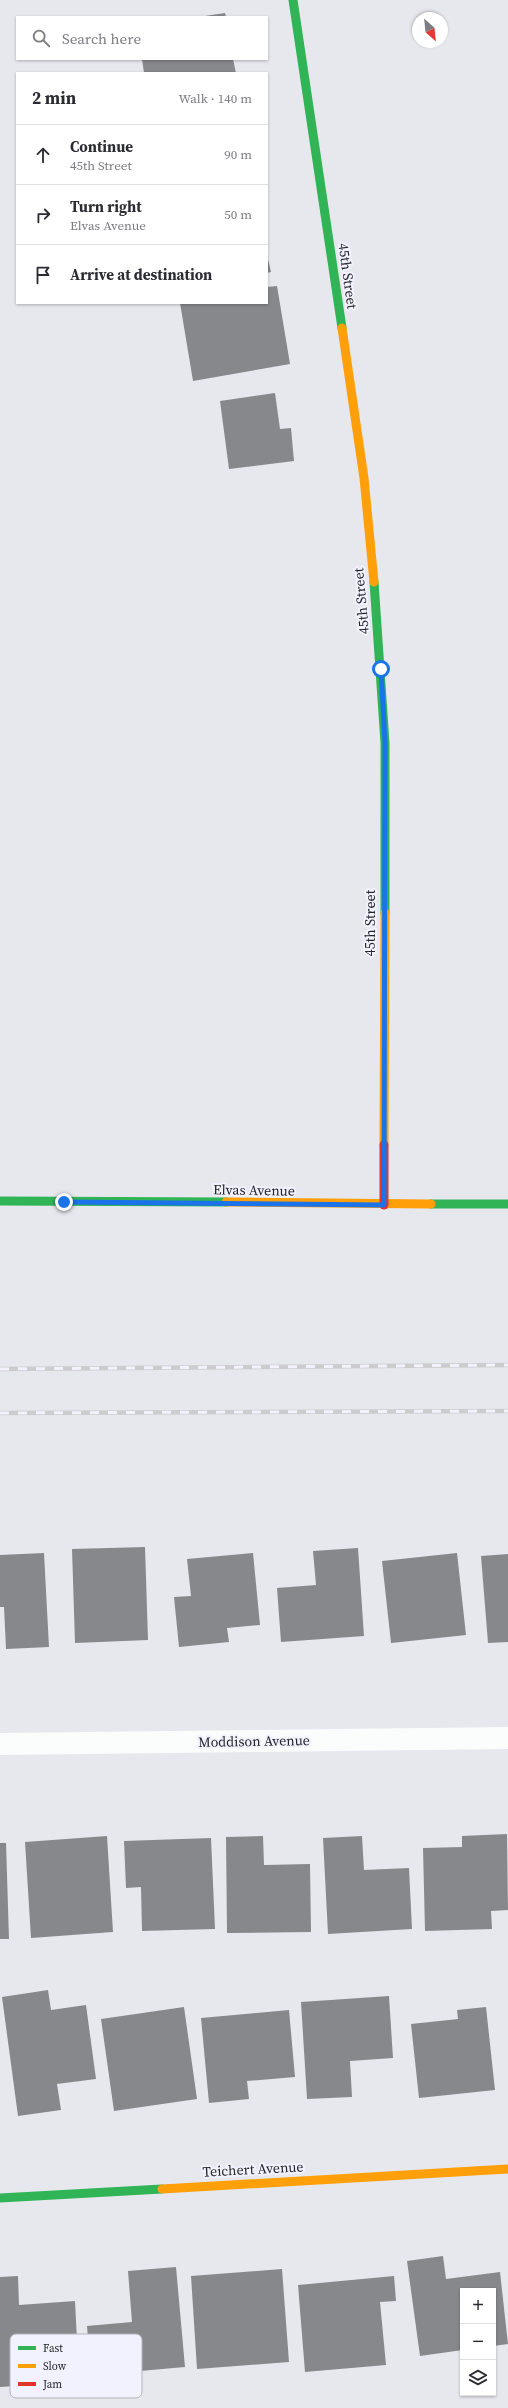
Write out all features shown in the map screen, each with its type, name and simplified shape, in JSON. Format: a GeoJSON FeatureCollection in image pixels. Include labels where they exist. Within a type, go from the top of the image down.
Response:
{"type":"FeatureCollection","features":[{"type":"Feature","properties":{"kind":"street","name":"45th Street"},"geometry":{"type":"LineString","coordinates":[[293,0],[364,478],[377,610],[385,743],[384,1205]]}},
{"type":"Feature","properties":{"kind":"street","name":"Elvas Avenue"},"geometry":{"type":"LineString","coordinates":[[0,1201],[384,1205],[508,1204]]}},
{"type":"Feature","properties":{"kind":"street","name":"Moddison Avenue"},"geometry":{"type":"LineString","coordinates":[[0,1744],[508,1738]]}},
{"type":"Feature","properties":{"kind":"street","name":"Teichert Avenue"},"geometry":{"type":"LineString","coordinates":[[0,2198],[508,2169]]}},
{"type":"Feature","properties":{"kind":"building"},"geometry":{"type":"Polygon","coordinates":[[[225,13],[226,16],[205,16],[225,13]]]}},
{"type":"Feature","properties":{"kind":"building"},"geometry":{"type":"Polygon","coordinates":[[[142,60],[233,60],[236,72],[144,72],[142,60]]]}},
{"type":"Feature","properties":{"kind":"building"},"geometry":{"type":"Polygon","coordinates":[[[268,259],[271,272],[268,273],[268,259]]]}},
{"type":"Feature","properties":{"kind":"building"},"geometry":{"type":"Polygon","coordinates":[[[277,286],[290,364],[193,381],[180,304],[268,304],[268,287],[277,286]]]}},
{"type":"Feature","properties":{"kind":"building"},"geometry":{"type":"Polygon","coordinates":[[[275,393],[280,429],[291,428],[294,461],[229,469],[220,401],[275,393]]]}},
{"type":"Feature","properties":{"kind":"building"},"geometry":{"type":"Polygon","coordinates":[[[145,1547],[148,1640],[75,1643],[72,1549],[145,1547]]]}},
{"type":"Feature","properties":{"kind":"building"},"geometry":{"type":"Polygon","coordinates":[[[358,1548],[364,1636],[281,1642],[277,1588],[316,1585],[313,1551],[358,1548]]]}},
{"type":"Feature","properties":{"kind":"building"},"geometry":{"type":"Polygon","coordinates":[[[44,1553],[49,1647],[6,1649],[4,1607],[0,1607],[0,1555],[44,1553]]]}},
{"type":"Feature","properties":{"kind":"building"},"geometry":{"type":"Polygon","coordinates":[[[253,1553],[260,1625],[227,1628],[229,1642],[179,1647],[174,1597],[191,1596],[187,1559],[253,1553]]]}},
{"type":"Feature","properties":{"kind":"building"},"geometry":{"type":"Polygon","coordinates":[[[457,1553],[466,1635],[391,1643],[382,1561],[457,1553]]]}},
{"type":"Feature","properties":{"kind":"building"},"geometry":{"type":"Polygon","coordinates":[[[508,1554],[508,1642],[488,1643],[481,1556],[508,1554]]]}},
{"type":"Feature","properties":{"kind":"building"},"geometry":{"type":"Polygon","coordinates":[[[507,1834],[508,1910],[491,1911],[492,1929],[425,1931],[423,1848],[462,1847],[462,1836],[507,1834]]]}},
{"type":"Feature","properties":{"kind":"building"},"geometry":{"type":"Polygon","coordinates":[[[107,1836],[113,1932],[31,1938],[25,1842],[107,1836]]]}},
{"type":"Feature","properties":{"kind":"building"},"geometry":{"type":"Polygon","coordinates":[[[263,1836],[264,1865],[310,1864],[311,1932],[227,1933],[226,1837],[263,1836]]]}},
{"type":"Feature","properties":{"kind":"building"},"geometry":{"type":"Polygon","coordinates":[[[362,1836],[364,1870],[409,1868],[412,1929],[328,1934],[323,1838],[362,1836]]]}},
{"type":"Feature","properties":{"kind":"building"},"geometry":{"type":"Polygon","coordinates":[[[211,1838],[215,1929],[142,1931],[141,1887],[126,1888],[124,1841],[211,1838]]]}},
{"type":"Feature","properties":{"kind":"building"},"geometry":{"type":"Polygon","coordinates":[[[0,1843],[6,1843],[9,1939],[0,1939],[0,1843]]]}},
{"type":"Feature","properties":{"kind":"building"},"geometry":{"type":"Polygon","coordinates":[[[48,1990],[51,2010],[86,2005],[96,2079],[57,2084],[61,2110],[18,2116],[2,1997],[48,1990]]]}},
{"type":"Feature","properties":{"kind":"building"},"geometry":{"type":"Polygon","coordinates":[[[389,1996],[393,2058],[350,2061],[352,2097],[307,2099],[301,2002],[389,1996]]]}},
{"type":"Feature","properties":{"kind":"building"},"geometry":{"type":"Polygon","coordinates":[[[184,2007],[197,2099],[114,2111],[101,2019],[184,2007]]]}},
{"type":"Feature","properties":{"kind":"building"},"geometry":{"type":"Polygon","coordinates":[[[486,2007],[495,2090],[419,2098],[411,2024],[458,2019],[457,2010],[486,2007]]]}},
{"type":"Feature","properties":{"kind":"building"},"geometry":{"type":"Polygon","coordinates":[[[289,2010],[295,2077],[247,2081],[249,2099],[209,2103],[201,2018],[289,2010]]]}},
{"type":"Feature","properties":{"kind":"building"},"geometry":{"type":"Polygon","coordinates":[[[443,2256],[446,2279],[500,2272],[508,2344],[496,2346],[496,2288],[460,2288],[460,2350],[420,2356],[407,2261],[443,2256]]]}},
{"type":"Feature","properties":{"kind":"building"},"geometry":{"type":"Polygon","coordinates":[[[176,2267],[185,2367],[142,2371],[142,2334],[88,2334],[87,2326],[132,2322],[128,2271],[176,2267]]]}},
{"type":"Feature","properties":{"kind":"building"},"geometry":{"type":"Polygon","coordinates":[[[282,2269],[289,2362],[197,2369],[191,2276],[282,2269]]]}},
{"type":"Feature","properties":{"kind":"building"},"geometry":{"type":"Polygon","coordinates":[[[18,2276],[19,2305],[75,2301],[77,2334],[10,2334],[10,2386],[0,2387],[0,2277],[18,2276]]]}},
{"type":"Feature","properties":{"kind":"building"},"geometry":{"type":"Polygon","coordinates":[[[394,2276],[396,2301],[380,2302],[386,2365],[305,2372],[298,2285],[394,2276]]]}},
{"type":"Feature","properties":{"kind":"railway"},"geometry":{"type":"LineString","coordinates":[[0,1369],[508,1365]]}},
{"type":"Feature","properties":{"kind":"railway"},"geometry":{"type":"LineString","coordinates":[[0,1413],[508,1411]]}},
{"type":"Feature","properties":{"kind":"traffic: fast"},"geometry":{"type":"LineString","coordinates":[[293,0],[342,328]]}},
{"type":"Feature","properties":{"kind":"traffic: fast"},"geometry":{"type":"LineString","coordinates":[[374,582],[385,743],[385,913]]}},
{"type":"Feature","properties":{"kind":"traffic: fast"},"geometry":{"type":"LineString","coordinates":[[0,1201],[226,1202]]}},
{"type":"Feature","properties":{"kind":"traffic: fast"},"geometry":{"type":"LineString","coordinates":[[431,1204],[508,1204]]}},
{"type":"Feature","properties":{"kind":"traffic: fast"},"geometry":{"type":"LineString","coordinates":[[0,2198],[162,2189]]}},
{"type":"Feature","properties":{"kind":"traffic: slow"},"geometry":{"type":"LineString","coordinates":[[342,328],[364,478],[374,582]]}},
{"type":"Feature","properties":{"kind":"traffic: slow"},"geometry":{"type":"LineString","coordinates":[[384,1145],[385,913]]}},
{"type":"Feature","properties":{"kind":"traffic: slow"},"geometry":{"type":"LineString","coordinates":[[226,1202],[431,1204]]}},
{"type":"Feature","properties":{"kind":"traffic: slow"},"geometry":{"type":"LineString","coordinates":[[162,2189],[508,2169]]}},
{"type":"Feature","properties":{"kind":"traffic: jam"},"geometry":{"type":"LineString","coordinates":[[384,1145],[384,1205]]}},
{"type":"Feature","properties":{"kind":"route"},"geometry":{"type":"LineString","coordinates":[[64,1202],[384,1205],[385,743],[381,669]]}}]}
